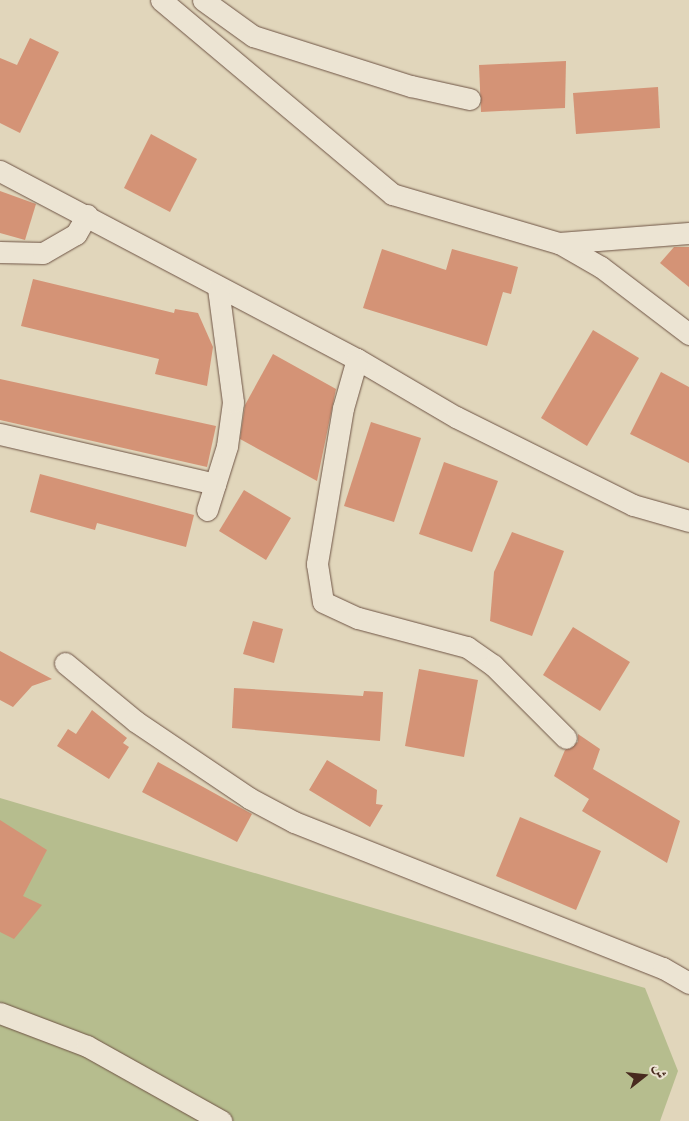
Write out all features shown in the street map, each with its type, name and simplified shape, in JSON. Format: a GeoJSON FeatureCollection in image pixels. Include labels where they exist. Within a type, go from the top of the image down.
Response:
{"type":"FeatureCollection","features":[{"type":"Feature","properties":{"kind":"street"},"geometry":{"type":"LineString","coordinates":[[161,0],[392,194],[558,243],[601,266],[689,334]]}},
{"type":"Feature","properties":{"kind":"street"},"geometry":{"type":"LineString","coordinates":[[203,0],[253,36],[411,86],[470,99]]}},
{"type":"Feature","properties":{"kind":"street"},"geometry":{"type":"LineString","coordinates":[[0,171],[87,215],[218,288],[357,359],[456,417],[624,500],[689,521]]}},
{"type":"Feature","properties":{"kind":"street"},"geometry":{"type":"LineString","coordinates":[[0,252],[43,253],[76,234],[87,215]]}},
{"type":"Feature","properties":{"kind":"street"},"geometry":{"type":"LineString","coordinates":[[558,243],[689,233]]}},
{"type":"Feature","properties":{"kind":"street"},"geometry":{"type":"LineString","coordinates":[[207,510],[228,446],[233,402],[218,288]]}},
{"type":"Feature","properties":{"kind":"street"},"geometry":{"type":"LineString","coordinates":[[357,359],[343,408],[317,564],[323,602],[358,618],[467,648],[493,665],[566,738]]}},
{"type":"Feature","properties":{"kind":"street"},"geometry":{"type":"LineString","coordinates":[[0,434],[215,484]]}},
{"type":"Feature","properties":{"kind":"street"},"geometry":{"type":"LineString","coordinates":[[65,663],[135,721],[248,798],[294,822],[663,968],[689,983]]}},
{"type":"Feature","properties":{"kind":"street"},"geometry":{"type":"LineString","coordinates":[[0,1013],[87,1046],[222,1121]]}},
{"type":"Feature","properties":{"kind":"green space"},"geometry":{"type":"Polygon","coordinates":[[[0,798],[645,988],[678,1071],[660,1121],[0,1121],[0,798]]]}},
{"type":"Feature","properties":{"kind":"building"},"geometry":{"type":"Polygon","coordinates":[[[30,38],[59,52],[20,133],[0,123],[0,58],[17,65],[30,38]]]}},
{"type":"Feature","properties":{"kind":"building"},"geometry":{"type":"Polygon","coordinates":[[[566,61],[565,108],[481,112],[479,65],[566,61]]]}},
{"type":"Feature","properties":{"kind":"building"},"geometry":{"type":"Polygon","coordinates":[[[658,87],[660,128],[576,134],[573,93],[658,87]]]}},
{"type":"Feature","properties":{"kind":"building"},"geometry":{"type":"Polygon","coordinates":[[[151,134],[197,159],[170,212],[124,188],[151,134]]]}},
{"type":"Feature","properties":{"kind":"building"},"geometry":{"type":"Polygon","coordinates":[[[0,191],[36,204],[25,240],[0,233],[0,191]]]}},
{"type":"Feature","properties":{"kind":"building"},"geometry":{"type":"Polygon","coordinates":[[[674,247],[689,247],[689,287],[660,263],[674,247]]]}},
{"type":"Feature","properties":{"kind":"building"},"geometry":{"type":"Polygon","coordinates":[[[382,249],[446,270],[452,249],[518,267],[511,294],[503,292],[487,346],[363,308],[382,249]]]}},
{"type":"Feature","properties":{"kind":"building"},"geometry":{"type":"Polygon","coordinates":[[[33,279],[174,313],[175,309],[198,313],[213,347],[207,386],[155,374],[159,359],[21,326],[33,279]]]}},
{"type":"Feature","properties":{"kind":"building"},"geometry":{"type":"Polygon","coordinates":[[[593,330],[639,358],[587,446],[541,418],[593,330]]]}},
{"type":"Feature","properties":{"kind":"building"},"geometry":{"type":"Polygon","coordinates":[[[273,354],[336,389],[317,481],[240,439],[245,405],[273,354]]]}},
{"type":"Feature","properties":{"kind":"building"},"geometry":{"type":"Polygon","coordinates":[[[661,372],[689,387],[689,463],[630,434],[661,372]]]}},
{"type":"Feature","properties":{"kind":"building"},"geometry":{"type":"Polygon","coordinates":[[[0,379],[216,426],[207,467],[0,420],[0,379]]]}},
{"type":"Feature","properties":{"kind":"building"},"geometry":{"type":"Polygon","coordinates":[[[371,422],[421,438],[394,522],[344,506],[371,422]]]}},
{"type":"Feature","properties":{"kind":"building"},"geometry":{"type":"Polygon","coordinates":[[[444,462],[498,481],[472,552],[419,534],[444,462]]]}},
{"type":"Feature","properties":{"kind":"building"},"geometry":{"type":"Polygon","coordinates":[[[40,474],[194,515],[186,547],[97,523],[95,530],[30,512],[40,474]]]}},
{"type":"Feature","properties":{"kind":"building"},"geometry":{"type":"Polygon","coordinates":[[[244,490],[291,518],[266,560],[219,531],[244,490]]]}},
{"type":"Feature","properties":{"kind":"building"},"geometry":{"type":"Polygon","coordinates":[[[512,532],[564,551],[532,636],[490,621],[494,572],[512,532]]]}},
{"type":"Feature","properties":{"kind":"building"},"geometry":{"type":"Polygon","coordinates":[[[253,621],[283,629],[274,663],[243,654],[253,621]]]}},
{"type":"Feature","properties":{"kind":"building"},"geometry":{"type":"Polygon","coordinates":[[[573,627],[630,662],[600,711],[543,675],[573,627]]]}},
{"type":"Feature","properties":{"kind":"building"},"geometry":{"type":"Polygon","coordinates":[[[0,651],[52,679],[32,686],[13,707],[0,700],[0,651]]]}},
{"type":"Feature","properties":{"kind":"building"},"geometry":{"type":"Polygon","coordinates":[[[419,669],[478,680],[464,757],[405,746],[419,669]]]}},
{"type":"Feature","properties":{"kind":"building"},"geometry":{"type":"Polygon","coordinates":[[[234,688],[363,696],[364,691],[383,692],[380,741],[232,728],[234,688]]]}},
{"type":"Feature","properties":{"kind":"building"},"geometry":{"type":"Polygon","coordinates":[[[92,710],[127,738],[123,743],[129,747],[109,779],[57,746],[68,729],[76,734],[92,710]]]}},
{"type":"Feature","properties":{"kind":"building"},"geometry":{"type":"Polygon","coordinates":[[[578,734],[600,749],[593,769],[680,821],[667,863],[582,811],[589,799],[554,776],[565,750],[578,742],[578,734]]]}},
{"type":"Feature","properties":{"kind":"building"},"geometry":{"type":"Polygon","coordinates":[[[327,760],[377,790],[376,804],[383,805],[370,827],[309,790],[327,760]]]}},
{"type":"Feature","properties":{"kind":"building"},"geometry":{"type":"Polygon","coordinates":[[[158,762],[252,814],[237,842],[142,792],[158,762]]]}},
{"type":"Feature","properties":{"kind":"building"},"geometry":{"type":"Polygon","coordinates":[[[520,817],[601,851],[576,910],[496,876],[520,817]]]}},
{"type":"Feature","properties":{"kind":"building"},"geometry":{"type":"Polygon","coordinates":[[[0,820],[47,850],[23,896],[42,905],[14,939],[0,932],[0,820]]]}}]}
